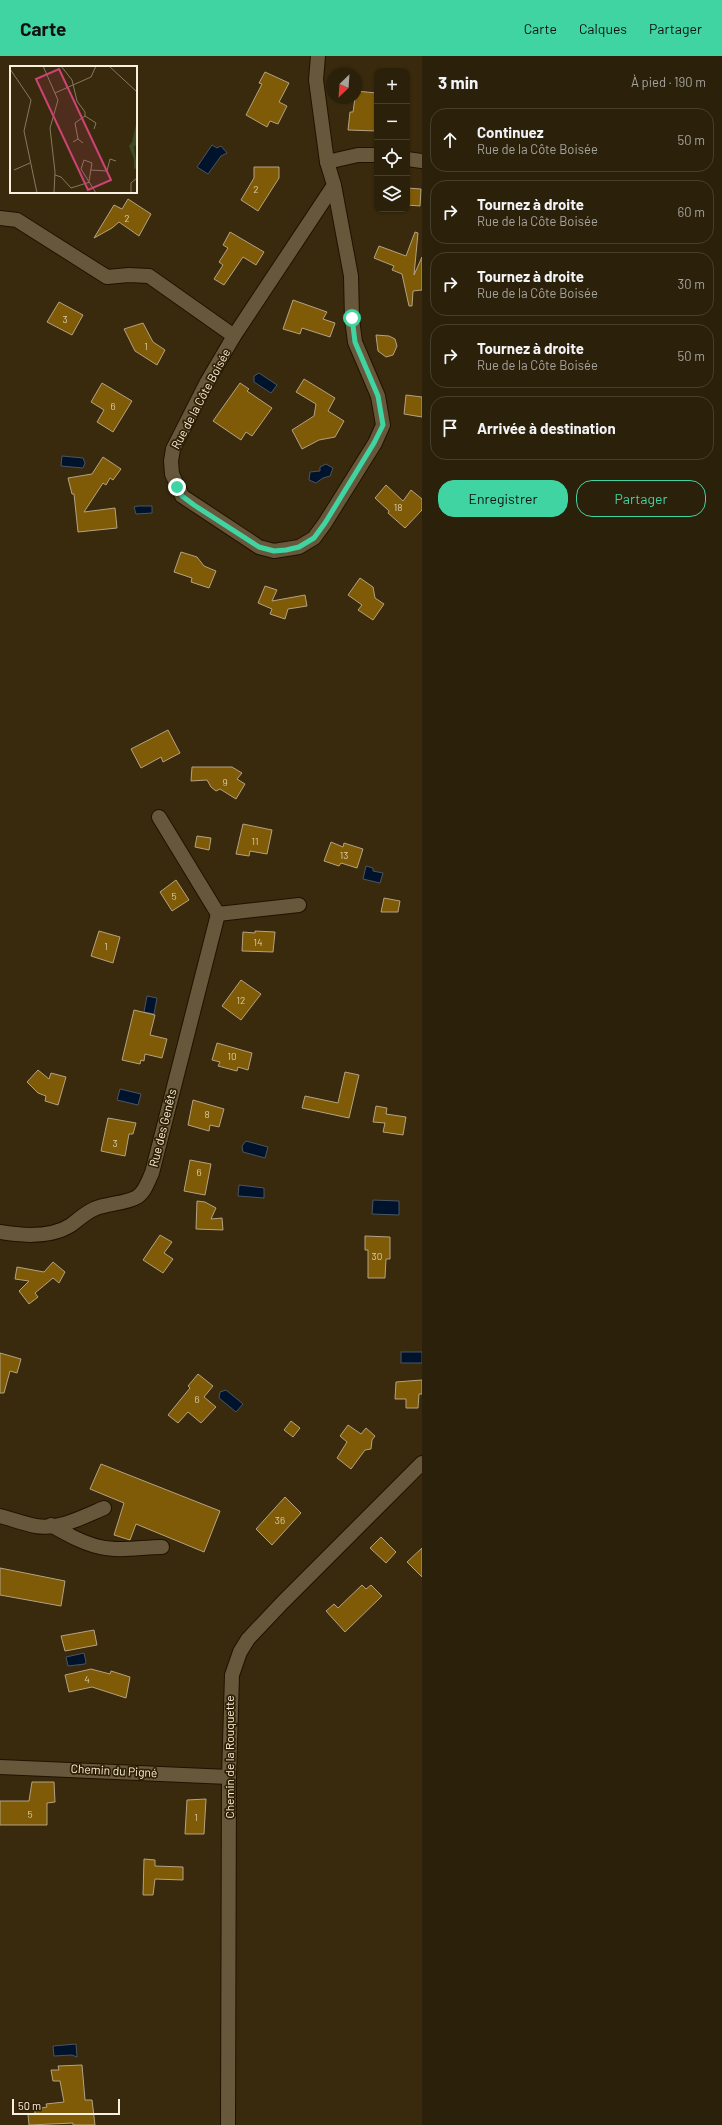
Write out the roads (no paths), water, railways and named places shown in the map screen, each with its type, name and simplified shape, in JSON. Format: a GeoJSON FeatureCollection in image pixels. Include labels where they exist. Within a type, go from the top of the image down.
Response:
{"type":"FeatureCollection","features":[{"type":"Feature","properties":{"kind":"street"},"geometry":{"type":"LineString","coordinates":[[318,56],[316,80],[330,174],[358,155],[374,155]]}},
{"type":"Feature","properties":{"kind":"street"},"geometry":{"type":"LineString","coordinates":[[410,159],[422,161]]}},
{"type":"Feature","properties":{"kind":"street","name":"Rue de la Côte Boisée"},"geometry":{"type":"LineString","coordinates":[[330,174],[350,276],[355,342],[378,396],[383,425],[374,443],[325,523],[314,538],[299,547],[274,551],[259,547],[182,496],[172,474],[171,461],[173,449],[178,437],[234,336],[330,174]]}},
{"type":"Feature","properties":{"kind":"street"},"geometry":{"type":"LineString","coordinates":[[0,218],[17,220],[107,277],[129,275],[149,276],[234,336]]}},
{"type":"Feature","properties":{"kind":"street"},"geometry":{"type":"LineString","coordinates":[[159,817],[218,914],[299,904]]}},
{"type":"Feature","properties":{"kind":"street","name":"Rue des Genêts"},"geometry":{"type":"LineString","coordinates":[[0,1232],[40,1235],[58,1232],[71,1225],[86,1212],[103,1205],[137,1197],[144,1190],[152,1173],[218,914]]}},
{"type":"Feature","properties":{"kind":"street","name":"Chemin de la Rouquette"},"geometry":{"type":"LineString","coordinates":[[228,2125],[230,1688],[240,1652],[248,1639],[283,1602],[422,1464]]}},
{"type":"Feature","properties":{"kind":"street"},"geometry":{"type":"LineString","coordinates":[[0,1516],[36,1526],[52,1526],[78,1520],[104,1508]]}},
{"type":"Feature","properties":{"kind":"street"},"geometry":{"type":"LineString","coordinates":[[52,1526],[70,1537],[100,1547],[124,1549],[162,1547]]}},
{"type":"Feature","properties":{"kind":"street","name":"Chemin du Pigné"},"geometry":{"type":"LineString","coordinates":[[0,1767],[229,1777]]}},
{"type":"Feature","properties":{"kind":"water"},"geometry":{"type":"Polygon","coordinates":[[[212,145],[217,148],[221,146],[227,153],[221,156],[208,174],[197,167],[212,145]]]}},
{"type":"Feature","properties":{"kind":"water"},"geometry":{"type":"Polygon","coordinates":[[[259,373],[277,385],[271,393],[254,382],[254,376],[259,373]]]}},
{"type":"Feature","properties":{"kind":"water"},"geometry":{"type":"Polygon","coordinates":[[[62,456],[83,458],[85,463],[83,468],[61,466],[62,456]]]}},
{"type":"Feature","properties":{"kind":"water"},"geometry":{"type":"Polygon","coordinates":[[[326,464],[333,468],[330,476],[323,478],[316,483],[309,480],[310,472],[320,471],[320,467],[326,464]]]}},
{"type":"Feature","properties":{"kind":"water"},"geometry":{"type":"Polygon","coordinates":[[[152,506],[152,513],[136,514],[134,507],[152,506]]]}},
{"type":"Feature","properties":{"kind":"water"},"geometry":{"type":"Polygon","coordinates":[[[366,866],[373,868],[373,871],[383,873],[380,883],[363,879],[366,866]]]}},
{"type":"Feature","properties":{"kind":"water"},"geometry":{"type":"Polygon","coordinates":[[[147,996],[157,998],[154,1014],[144,1012],[147,996]]]}},
{"type":"Feature","properties":{"kind":"water"},"geometry":{"type":"Polygon","coordinates":[[[120,1089],[141,1094],[138,1105],[117,1100],[120,1089]]]}},
{"type":"Feature","properties":{"kind":"water"},"geometry":{"type":"Polygon","coordinates":[[[246,1141],[268,1147],[265,1158],[243,1152],[242,1146],[246,1141]]]}},
{"type":"Feature","properties":{"kind":"water"},"geometry":{"type":"Polygon","coordinates":[[[239,1185],[264,1188],[264,1198],[238,1196],[239,1185]]]}},
{"type":"Feature","properties":{"kind":"water"},"geometry":{"type":"Polygon","coordinates":[[[373,1200],[399,1201],[399,1215],[372,1214],[373,1200]]]}},
{"type":"Feature","properties":{"kind":"water"},"geometry":{"type":"Polygon","coordinates":[[[401,1352],[422,1352],[422,1363],[401,1363],[401,1352]]]}},
{"type":"Feature","properties":{"kind":"water"},"geometry":{"type":"Polygon","coordinates":[[[226,1390],[243,1404],[236,1412],[219,1398],[220,1392],[226,1390]]]}},
{"type":"Feature","properties":{"kind":"water"},"geometry":{"type":"Polygon","coordinates":[[[84,1653],[85,1664],[68,1666],[66,1657],[84,1653]]]}},
{"type":"Feature","properties":{"kind":"water"},"geometry":{"type":"Polygon","coordinates":[[[76,2044],[77,2057],[72,2055],[54,2056],[53,2046],[76,2044]]]}}]}
